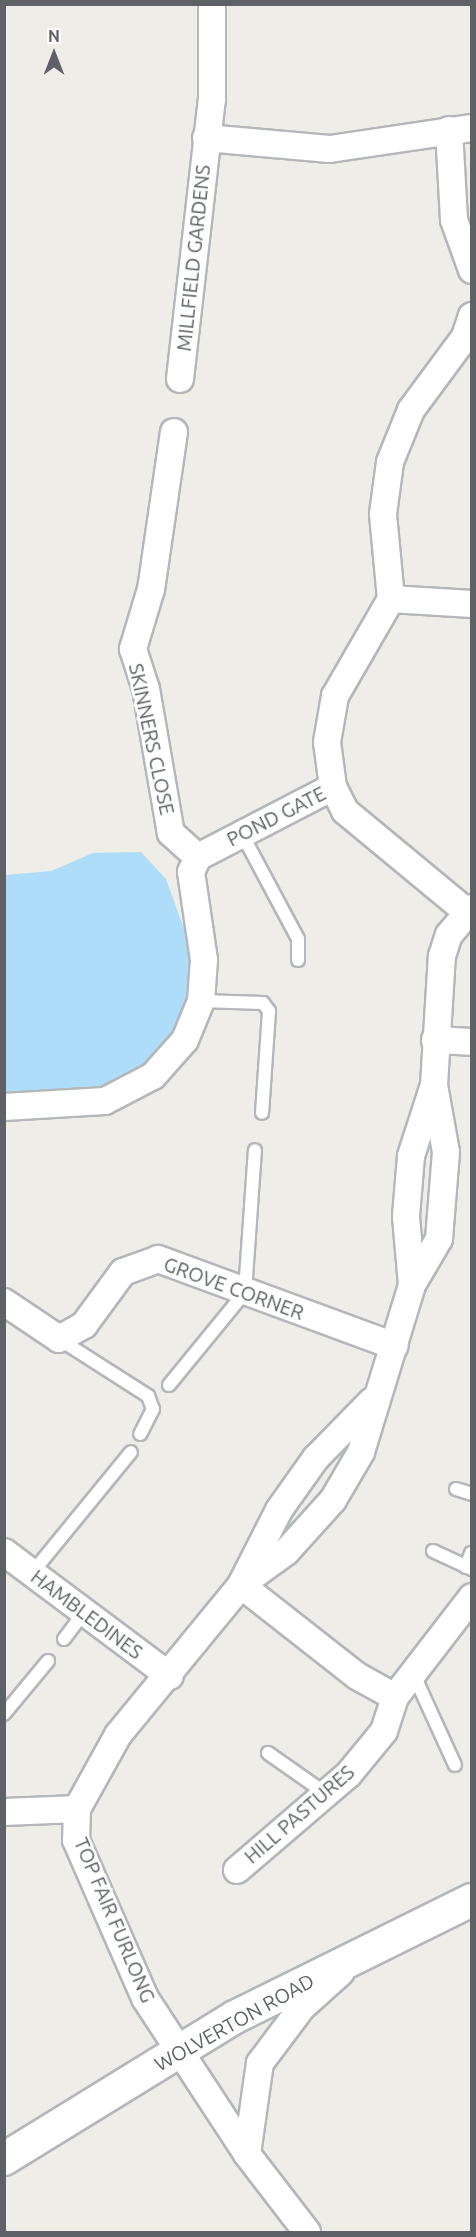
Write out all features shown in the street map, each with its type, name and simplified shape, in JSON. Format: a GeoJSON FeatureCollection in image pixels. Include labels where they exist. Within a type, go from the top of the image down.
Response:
{"type":"FeatureCollection","features":[{"type":"Feature","properties":{"kind":"street","name":"MILLFIELD GARDENS"},"geometry":{"type":"LineString","coordinates":[[180,379],[212,100],[212,4]]}},
{"type":"Feature","properties":{"kind":"street","name":"MILLFIELD GARDENS"},"geometry":{"type":"LineString","coordinates":[[206,138],[330,149],[460,129]]}},
{"type":"Feature","properties":{"kind":"street"},"geometry":{"type":"LineString","coordinates":[[460,129],[454,220],[471,270]]}},
{"type":"Feature","properties":{"kind":"street"},"geometry":{"type":"LineString","coordinates":[[333,787],[327,742],[335,696],[353,656],[378,626],[391,599],[383,514],[390,462],[411,410],[465,337],[471,316]]}},
{"type":"Feature","properties":{"kind":"street","name":"SKINNERS CLOSE"},"geometry":{"type":"LineString","coordinates":[[174,432],[151,589],[133,649],[148,701],[171,833],[194,865]]}},
{"type":"Feature","properties":{"kind":"street"},"geometry":{"type":"LineString","coordinates":[[391,599],[471,604]]}},
{"type":"Feature","properties":{"kind":"street","name":"POND GATE"},"geometry":{"type":"LineString","coordinates":[[194,865],[242,834],[333,787],[345,811],[469,910]]}},
{"type":"Feature","properties":{"kind":"street"},"geometry":{"type":"LineString","coordinates":[[4,1107],[105,1101],[153,1076],[186,1040],[201,1001],[204,960],[194,865]]}},
{"type":"Feature","properties":{"kind":"street","name":"TOP FAIR FURLONG"},"geometry":{"type":"LineString","coordinates":[[241,1585],[286,1552],[333,1500],[361,1452],[372,1401],[395,1346],[412,1285],[439,1239],[446,1152],[434,1085],[442,956],[449,935],[469,910]]}},
{"type":"Feature","properties":{"kind":"street"},"geometry":{"type":"LineString","coordinates":[[435,1040],[471,1042]]}},
{"type":"Feature","properties":{"kind":"street","name":"TOP FAIR FURLONG"},"geometry":{"type":"LineString","coordinates":[[412,1285],[406,1216],[411,1156],[434,1085]]}},
{"type":"Feature","properties":{"kind":"street","name":"GROVE CORNER"},"geometry":{"type":"LineString","coordinates":[[59,1339],[84,1325],[123,1272],[158,1259],[395,1346]]}},
{"type":"Feature","properties":{"kind":"street"},"geometry":{"type":"LineString","coordinates":[[4,1302],[59,1339]]}},
{"type":"Feature","properties":{"kind":"street","name":"TOP FAIR FURLONG"},"geometry":{"type":"LineString","coordinates":[[307,2232],[247,2154],[145,1998],[76,1840],[77,1809],[118,1735],[170,1676],[241,1585],[291,1492],[316,1458],[372,1401]]}},
{"type":"Feature","properties":{"kind":"street","name":"HAMBLEDINES"},"geometry":{"type":"LineString","coordinates":[[4,1552],[170,1676]]}},
{"type":"Feature","properties":{"kind":"street"},"geometry":{"type":"LineString","coordinates":[[241,1585],[357,1676],[395,1697]]}},
{"type":"Feature","properties":{"kind":"street","name":"HILL PASTURES"},"geometry":{"type":"LineString","coordinates":[[237,1869],[348,1775],[384,1731],[395,1697],[471,1597]]}},
{"type":"Feature","properties":{"kind":"street"},"geometry":{"type":"LineString","coordinates":[[4,1812],[77,1809]]}},
{"type":"Feature","properties":{"kind":"street","name":"WOLVERTON ROAD"},"geometry":{"type":"LineString","coordinates":[[4,2159],[180,2050],[372,1948],[471,1900]]}},
{"type":"Feature","properties":{"kind":"street"},"geometry":{"type":"LineString","coordinates":[[247,2154],[260,2063],[302,2007],[372,1948]]}},
{"type":"Feature","properties":{"kind":"lane"},"geometry":{"type":"LineString","coordinates":[[242,834],[298,939],[298,960]]}},
{"type":"Feature","properties":{"kind":"lane"},"geometry":{"type":"LineString","coordinates":[[201,1001],[263,1003],[269,1011],[262,1113]]}},
{"type":"Feature","properties":{"kind":"lane"},"geometry":{"type":"LineString","coordinates":[[169,1385],[245,1292],[255,1150]]}},
{"type":"Feature","properties":{"kind":"lane"},"geometry":{"type":"LineString","coordinates":[[59,1339],[148,1396],[153,1408],[140,1434]]}},
{"type":"Feature","properties":{"kind":"lane"},"geometry":{"type":"LineString","coordinates":[[32,1573],[131,1452]]}},
{"type":"Feature","properties":{"kind":"lane"},"geometry":{"type":"LineString","coordinates":[[456,1489],[471,1494]]}},
{"type":"Feature","properties":{"kind":"lane"},"geometry":{"type":"LineString","coordinates":[[433,1551],[469,1568],[471,1553]]}},
{"type":"Feature","properties":{"kind":"lane"},"geometry":{"type":"LineString","coordinates":[[64,1639],[84,1611]]}},
{"type":"Feature","properties":{"kind":"lane"},"geometry":{"type":"LineString","coordinates":[[4,1714],[48,1661]]}},
{"type":"Feature","properties":{"kind":"lane"},"geometry":{"type":"LineString","coordinates":[[413,1673],[455,1765]]}},
{"type":"Feature","properties":{"kind":"lane"},"geometry":{"type":"LineString","coordinates":[[268,1753],[325,1793]]}},
{"type":"Feature","properties":{"kind":"water"},"geometry":{"type":"Polygon","coordinates":[[[141,852],[166,879],[192,951],[188,1022],[151,1068],[73,1099],[5,1099],[5,875],[51,871],[93,853],[141,852]]]}}]}
